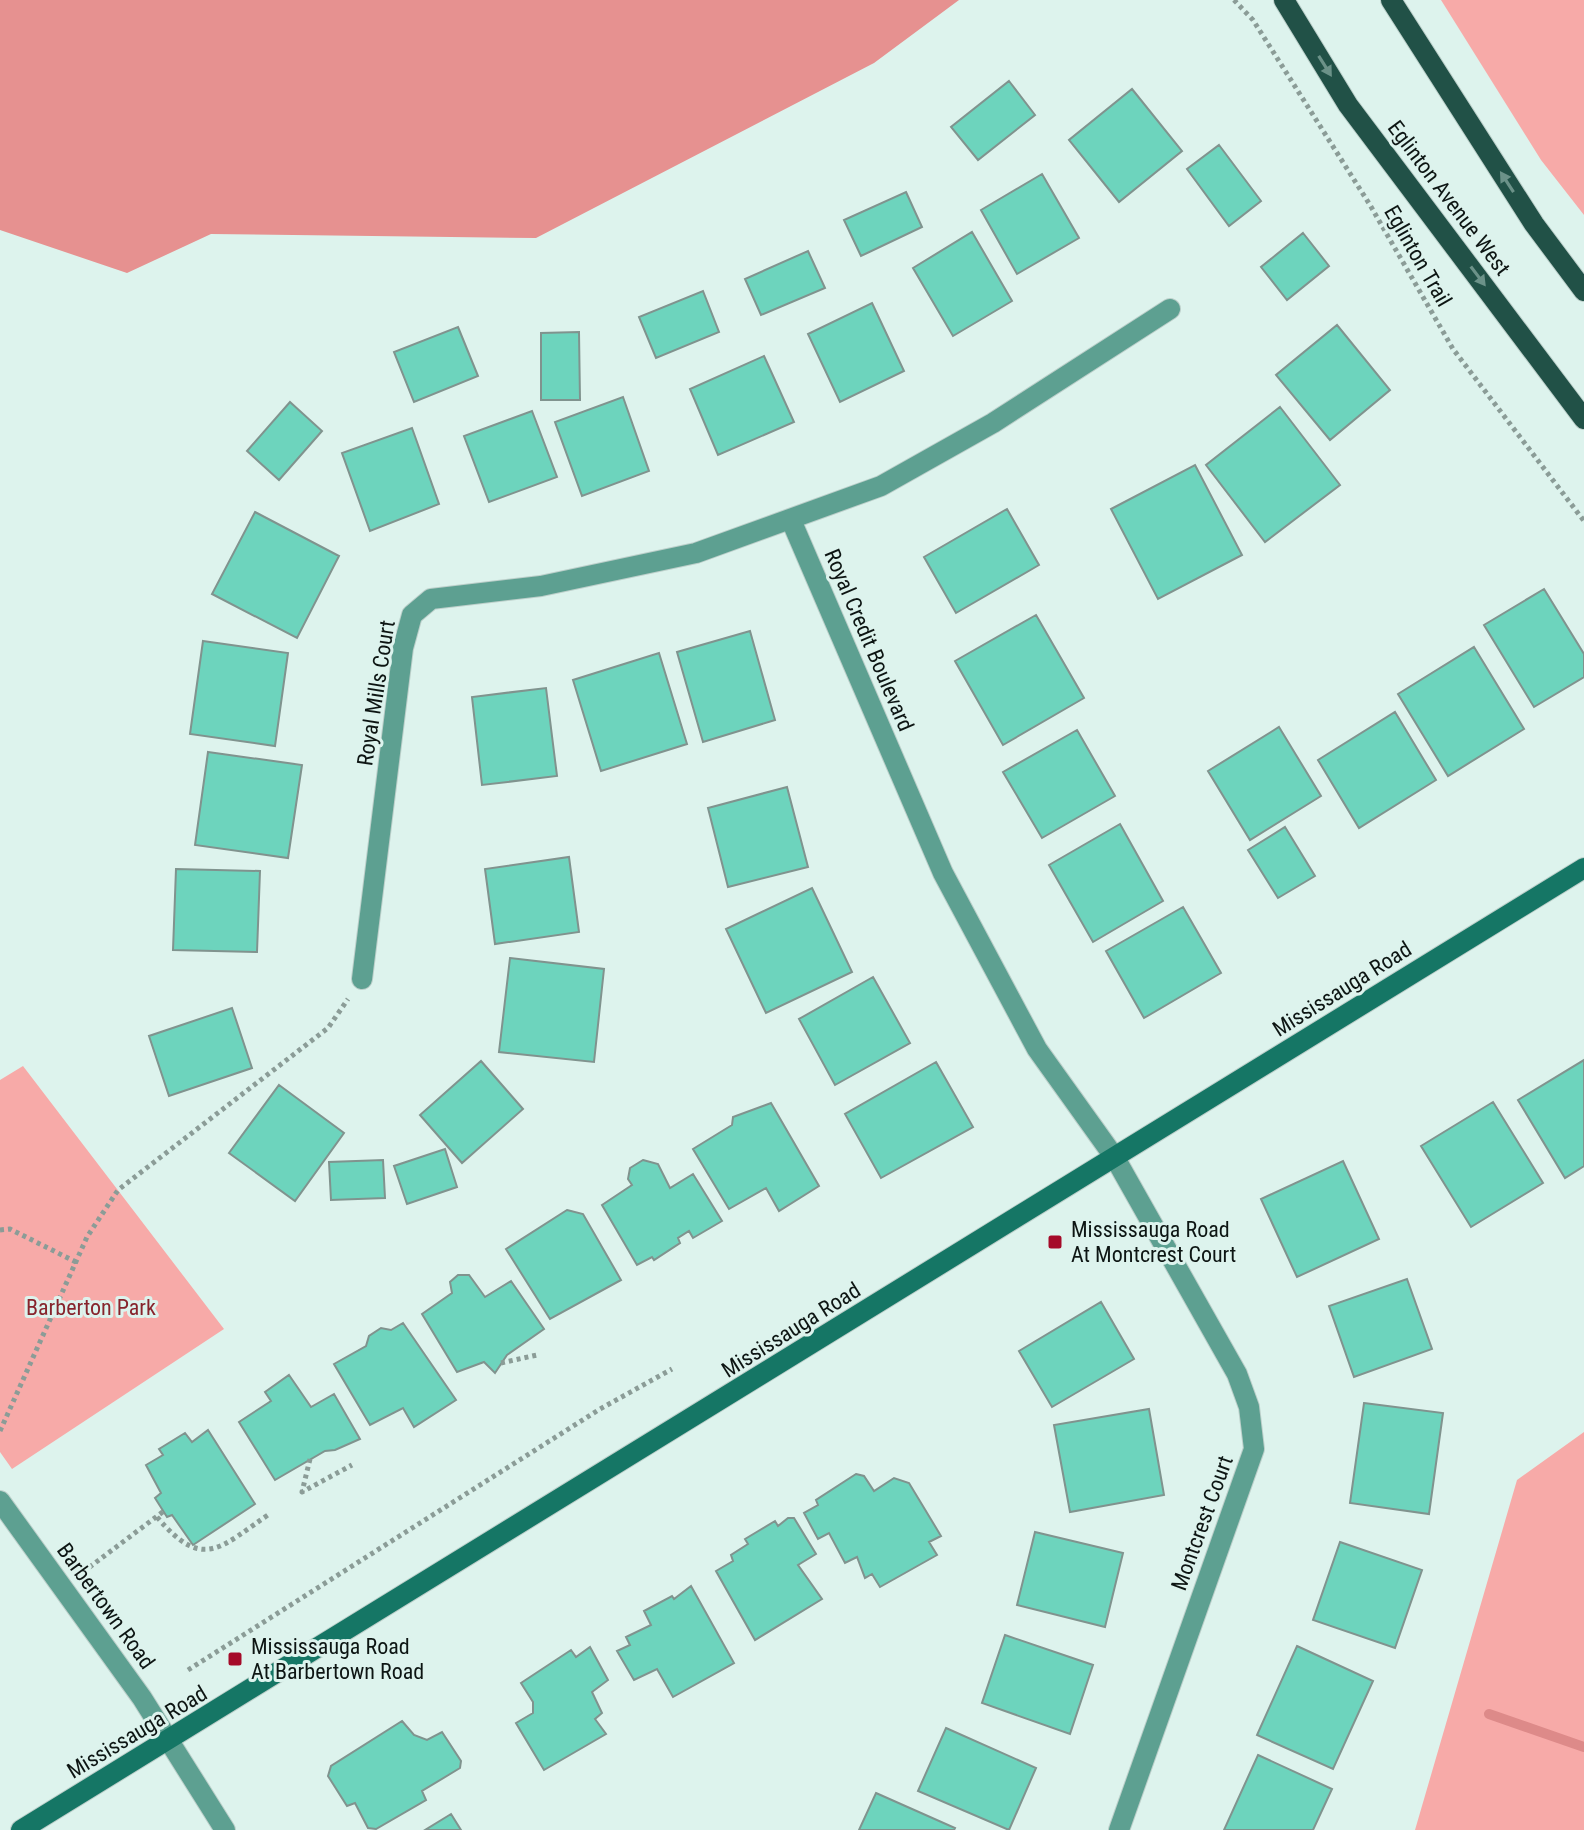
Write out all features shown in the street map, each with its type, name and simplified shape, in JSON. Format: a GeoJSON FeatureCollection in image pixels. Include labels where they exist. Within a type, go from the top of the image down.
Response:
{"type":"FeatureCollection","features":[{"type":"Feature","properties":{"kind":"main road","name":"Eglinton Avenue West"},"geometry":{"type":"LineString","coordinates":[[1284,0],[1348,105],[1584,419]]}},
{"type":"Feature","properties":{"kind":"main road"},"geometry":{"type":"LineString","coordinates":[[1391,0],[1534,224],[1584,291]]}},
{"type":"Feature","properties":{"kind":"main road","name":"Mississauga Road"},"geometry":{"type":"LineString","coordinates":[[21,1830],[168,1743],[1584,868]]}},
{"type":"Feature","properties":{"kind":"street"},"geometry":{"type":"LineString","coordinates":[[791,520],[881,486],[993,423],[1170,309]]}},
{"type":"Feature","properties":{"kind":"street","name":"Royal Mills Court"},"geometry":{"type":"LineString","coordinates":[[362,979],[403,648],[412,615],[431,599],[541,586],[696,553],[791,520]]}},
{"type":"Feature","properties":{"kind":"street","name":"Royal Credit Boulevard"},"geometry":{"type":"LineString","coordinates":[[791,520],[943,873],[1037,1049],[1115,1158]]}},
{"type":"Feature","properties":{"kind":"street","name":"Montcrest Court"},"geometry":{"type":"LineString","coordinates":[[1115,1158],[1237,1374],[1249,1407],[1254,1449],[1119,1830]]}},
{"type":"Feature","properties":{"kind":"street","name":"Barbertown Road"},"geometry":{"type":"LineString","coordinates":[[0,1501],[142,1698],[225,1830]]}},
{"type":"Feature","properties":{"kind":"path","name":"Eglinton Trail"},"geometry":{"type":"LineString","coordinates":[[1234,0],[1253,20],[1370,205],[1453,349],[1584,521]]}},
{"type":"Feature","properties":{"kind":"path"},"geometry":{"type":"LineString","coordinates":[[0,1431],[76,1262],[118,1190],[328,1028],[362,979]]}},
{"type":"Feature","properties":{"kind":"path"},"geometry":{"type":"LineString","coordinates":[[0,1230],[10,1229],[76,1262]]}},
{"type":"Feature","properties":{"kind":"path"},"geometry":{"type":"LineString","coordinates":[[501,1363],[537,1355]]}},
{"type":"Feature","properties":{"kind":"path"},"geometry":{"type":"LineString","coordinates":[[188,1670],[600,1409],[672,1369]]}},
{"type":"Feature","properties":{"kind":"path"},"geometry":{"type":"LineString","coordinates":[[310,1459],[302,1492],[352,1465]]}},
{"type":"Feature","properties":{"kind":"path"},"geometry":{"type":"LineString","coordinates":[[63,1587],[164,1511]]}},
{"type":"Feature","properties":{"kind":"path"},"geometry":{"type":"LineString","coordinates":[[157,1517],[176,1540],[198,1551],[218,1548],[271,1513]]}},
{"type":"Feature","properties":{"kind":"green space"},"geometry":{"type":"Polygon","coordinates":[[[1441,0],[1584,0],[1584,215],[1541,160],[1441,0]]]}},
{"type":"Feature","properties":{"kind":"green space","name":"Barberton Park"},"geometry":{"type":"Polygon","coordinates":[[[23,1066],[224,1329],[12,1469],[0,1452],[0,1080],[23,1066]]]}},
{"type":"Feature","properties":{"kind":"green space"},"geometry":{"type":"Polygon","coordinates":[[[1584,1432],[1584,1830],[1415,1830],[1517,1480],[1584,1432]]]}},
{"type":"Feature","properties":{"kind":"shaded area"},"geometry":{"type":"Polygon","coordinates":[[[0,0],[959,0],[874,63],[536,238],[211,234],[127,273],[0,230],[0,0]]]}},
{"type":"Feature","properties":{"kind":"building"},"geometry":{"type":"Polygon","coordinates":[[[1009,81],[1035,115],[978,160],[951,127],[1009,81]]]}},
{"type":"Feature","properties":{"kind":"building"},"geometry":{"type":"Polygon","coordinates":[[[1132,89],[1182,151],[1119,202],[1069,140],[1132,89]]]}},
{"type":"Feature","properties":{"kind":"building"},"geometry":{"type":"Polygon","coordinates":[[[1219,145],[1261,201],[1229,226],[1187,169],[1219,145]]]}},
{"type":"Feature","properties":{"kind":"building"},"geometry":{"type":"Polygon","coordinates":[[[1042,174],[1079,238],[1017,274],[981,210],[1042,174]]]}},
{"type":"Feature","properties":{"kind":"building"},"geometry":{"type":"Polygon","coordinates":[[[906,192],[922,227],[861,256],[844,220],[906,192]]]}},
{"type":"Feature","properties":{"kind":"building"},"geometry":{"type":"Polygon","coordinates":[[[972,232],[1012,301],[953,336],[913,268],[972,232]]]}},
{"type":"Feature","properties":{"kind":"building"},"geometry":{"type":"Polygon","coordinates":[[[1303,233],[1329,266],[1287,300],[1261,267],[1303,233]]]}},
{"type":"Feature","properties":{"kind":"building"},"geometry":{"type":"Polygon","coordinates":[[[808,251],[825,288],[761,315],[745,279],[808,251]]]}},
{"type":"Feature","properties":{"kind":"building"},"geometry":{"type":"Polygon","coordinates":[[[703,291],[719,332],[656,358],[639,317],[703,291]]]}},
{"type":"Feature","properties":{"kind":"building"},"geometry":{"type":"Polygon","coordinates":[[[872,303],[904,371],[840,402],[808,334],[872,303]]]}},
{"type":"Feature","properties":{"kind":"building"},"geometry":{"type":"Polygon","coordinates":[[[1337,325],[1390,390],[1330,440],[1276,375],[1337,325]]]}},
{"type":"Feature","properties":{"kind":"building"},"geometry":{"type":"Polygon","coordinates":[[[458,327],[478,376],[414,402],[394,352],[458,327]]]}},
{"type":"Feature","properties":{"kind":"building"},"geometry":{"type":"Polygon","coordinates":[[[579,332],[580,400],[541,400],[541,333],[579,332]]]}},
{"type":"Feature","properties":{"kind":"building"},"geometry":{"type":"Polygon","coordinates":[[[764,356],[794,422],[718,455],[690,389],[764,356]]]}},
{"type":"Feature","properties":{"kind":"building"},"geometry":{"type":"Polygon","coordinates":[[[623,397],[649,471],[582,496],[555,422],[623,397]]]}},
{"type":"Feature","properties":{"kind":"building"},"geometry":{"type":"Polygon","coordinates":[[[290,402],[322,431],[279,480],[247,451],[290,402]]]}},
{"type":"Feature","properties":{"kind":"building"},"geometry":{"type":"Polygon","coordinates":[[[1280,407],[1340,485],[1265,542],[1206,465],[1280,407]]]}},
{"type":"Feature","properties":{"kind":"building"},"geometry":{"type":"Polygon","coordinates":[[[532,411],[557,477],[489,502],[464,436],[532,411]]]}},
{"type":"Feature","properties":{"kind":"building"},"geometry":{"type":"Polygon","coordinates":[[[412,428],[439,504],[370,531],[342,453],[412,428]]]}},
{"type":"Feature","properties":{"kind":"building"},"geometry":{"type":"Polygon","coordinates":[[[1195,465],[1242,555],[1158,599],[1111,509],[1195,465]]]}},
{"type":"Feature","properties":{"kind":"building"},"geometry":{"type":"Polygon","coordinates":[[[1007,509],[1039,565],[956,613],[924,557],[1007,509]]]}},
{"type":"Feature","properties":{"kind":"building"},"geometry":{"type":"Polygon","coordinates":[[[255,512],[339,556],[297,638],[212,594],[255,512]]]}},
{"type":"Feature","properties":{"kind":"building"},"geometry":{"type":"Polygon","coordinates":[[[1544,589],[1584,654],[1584,677],[1534,707],[1484,625],[1544,589]]]}},
{"type":"Feature","properties":{"kind":"building"},"geometry":{"type":"Polygon","coordinates":[[[1036,615],[1084,698],[1003,745],[955,661],[1036,615]]]}},
{"type":"Feature","properties":{"kind":"building"},"geometry":{"type":"Polygon","coordinates":[[[750,631],[775,720],[703,742],[677,652],[750,631]]]}},
{"type":"Feature","properties":{"kind":"building"},"geometry":{"type":"Polygon","coordinates":[[[203,641],[288,653],[275,746],[190,734],[203,641]]]}},
{"type":"Feature","properties":{"kind":"building"},"geometry":{"type":"Polygon","coordinates":[[[1474,647],[1524,729],[1448,776],[1398,694],[1474,647]]]}},
{"type":"Feature","properties":{"kind":"building"},"geometry":{"type":"Polygon","coordinates":[[[659,653],[687,744],[601,771],[573,680],[659,653]]]}},
{"type":"Feature","properties":{"kind":"building"},"geometry":{"type":"Polygon","coordinates":[[[546,688],[557,776],[482,785],[472,697],[546,688]]]}},
{"type":"Feature","properties":{"kind":"building"},"geometry":{"type":"Polygon","coordinates":[[[1395,712],[1436,780],[1359,828],[1318,760],[1395,712]]]}},
{"type":"Feature","properties":{"kind":"building"},"geometry":{"type":"Polygon","coordinates":[[[1279,727],[1321,796],[1250,840],[1208,771],[1279,727]]]}},
{"type":"Feature","properties":{"kind":"building"},"geometry":{"type":"Polygon","coordinates":[[[1077,730],[1115,796],[1042,838],[1003,772],[1077,730]]]}},
{"type":"Feature","properties":{"kind":"building"},"geometry":{"type":"Polygon","coordinates":[[[208,752],[302,765],[288,858],[195,845],[208,752]]]}},
{"type":"Feature","properties":{"kind":"building"},"geometry":{"type":"Polygon","coordinates":[[[787,787],[808,867],[728,887],[708,808],[787,787]]]}},
{"type":"Feature","properties":{"kind":"building"},"geometry":{"type":"Polygon","coordinates":[[[1120,824],[1163,901],[1093,942],[1049,865],[1120,824]]]}},
{"type":"Feature","properties":{"kind":"building"},"geometry":{"type":"Polygon","coordinates":[[[1285,827],[1315,876],[1278,898],[1248,850],[1285,827]]]}},
{"type":"Feature","properties":{"kind":"building"},"geometry":{"type":"Polygon","coordinates":[[[569,857],[579,932],[495,944],[485,869],[569,857]]]}},
{"type":"Feature","properties":{"kind":"building"},"geometry":{"type":"Polygon","coordinates":[[[176,869],[260,871],[257,952],[173,950],[176,869]]]}},
{"type":"Feature","properties":{"kind":"building"},"geometry":{"type":"Polygon","coordinates":[[[812,888],[852,972],[766,1013],[726,929],[812,888]]]}},
{"type":"Feature","properties":{"kind":"building"},"geometry":{"type":"Polygon","coordinates":[[[1183,907],[1221,973],[1144,1018],[1106,951],[1183,907]]]}},
{"type":"Feature","properties":{"kind":"building"},"geometry":{"type":"Polygon","coordinates":[[[510,958],[604,969],[594,1062],[499,1052],[510,958]]]}},
{"type":"Feature","properties":{"kind":"building"},"geometry":{"type":"Polygon","coordinates":[[[873,977],[910,1043],[835,1085],[799,1019],[873,977]]]}},
{"type":"Feature","properties":{"kind":"building"},"geometry":{"type":"Polygon","coordinates":[[[232,1008],[252,1068],[169,1096],[149,1036],[232,1008]]]}},
{"type":"Feature","properties":{"kind":"building"},"geometry":{"type":"Polygon","coordinates":[[[1584,1060],[1584,1166],[1565,1178],[1518,1100],[1584,1060]]]}},
{"type":"Feature","properties":{"kind":"building"},"geometry":{"type":"Polygon","coordinates":[[[481,1061],[523,1109],[462,1163],[420,1115],[481,1061]]]}},
{"type":"Feature","properties":{"kind":"building"},"geometry":{"type":"Polygon","coordinates":[[[936,1062],[973,1127],[881,1178],[845,1114],[936,1062]]]}},
{"type":"Feature","properties":{"kind":"building"},"geometry":{"type":"Polygon","coordinates":[[[279,1085],[344,1133],[295,1201],[229,1153],[279,1085]]]}},
{"type":"Feature","properties":{"kind":"building"},"geometry":{"type":"Polygon","coordinates":[[[1493,1102],[1543,1183],[1471,1227],[1421,1146],[1493,1102]]]}},
{"type":"Feature","properties":{"kind":"building"},"geometry":{"type":"Polygon","coordinates":[[[771,1103],[819,1186],[779,1211],[766,1188],[729,1209],[693,1149],[732,1125],[733,1117],[771,1103]]]}},
{"type":"Feature","properties":{"kind":"building"},"geometry":{"type":"Polygon","coordinates":[[[445,1149],[457,1187],[407,1204],[394,1166],[445,1149]]]}},
{"type":"Feature","properties":{"kind":"building"},"geometry":{"type":"Polygon","coordinates":[[[383,1160],[385,1198],[331,1200],[329,1162],[383,1160]]]}},
{"type":"Feature","properties":{"kind":"building"},"geometry":{"type":"Polygon","coordinates":[[[643,1160],[658,1164],[670,1188],[693,1174],[722,1221],[693,1238],[689,1231],[678,1238],[680,1243],[654,1260],[652,1257],[637,1265],[602,1205],[632,1185],[628,1179],[630,1168],[643,1160]]]}},
{"type":"Feature","properties":{"kind":"building"},"geometry":{"type":"Polygon","coordinates":[[[1343,1161],[1379,1239],[1297,1277],[1261,1199],[1343,1161]]]}},
{"type":"Feature","properties":{"kind":"building"},"geometry":{"type":"Polygon","coordinates":[[[567,1210],[583,1214],[621,1280],[550,1319],[506,1249],[567,1210]]]}},
{"type":"Feature","properties":{"kind":"building"},"geometry":{"type":"Polygon","coordinates":[[[458,1275],[469,1275],[485,1297],[511,1281],[544,1329],[507,1355],[495,1373],[484,1362],[457,1372],[422,1314],[452,1293],[450,1282],[458,1275]]]}},
{"type":"Feature","properties":{"kind":"building"},"geometry":{"type":"Polygon","coordinates":[[[1407,1279],[1432,1349],[1354,1377],[1329,1306],[1407,1279]]]}},
{"type":"Feature","properties":{"kind":"building"},"geometry":{"type":"Polygon","coordinates":[[[1101,1302],[1134,1359],[1052,1407],[1019,1351],[1101,1302]]]}},
{"type":"Feature","properties":{"kind":"building"},"geometry":{"type":"Polygon","coordinates":[[[403,1323],[456,1400],[414,1427],[403,1408],[370,1425],[334,1364],[366,1346],[369,1336],[381,1328],[391,1330],[403,1323]]]}},
{"type":"Feature","properties":{"kind":"building"},"geometry":{"type":"Polygon","coordinates":[[[289,1375],[311,1407],[334,1394],[360,1439],[325,1451],[275,1480],[239,1422],[271,1401],[265,1392],[289,1375]]]}},
{"type":"Feature","properties":{"kind":"building"},"geometry":{"type":"Polygon","coordinates":[[[1364,1403],[1443,1413],[1429,1514],[1350,1503],[1364,1403]]]}},
{"type":"Feature","properties":{"kind":"building"},"geometry":{"type":"Polygon","coordinates":[[[1149,1409],[1164,1495],[1070,1512],[1054,1425],[1149,1409]]]}},
{"type":"Feature","properties":{"kind":"building"},"geometry":{"type":"Polygon","coordinates":[[[208,1430],[255,1504],[193,1545],[172,1515],[167,1517],[155,1498],[161,1493],[146,1465],[163,1455],[159,1449],[185,1433],[192,1442],[208,1430]]]}},
{"type":"Feature","properties":{"kind":"building"},"geometry":{"type":"Polygon","coordinates":[[[856,1474],[864,1476],[874,1491],[894,1478],[909,1483],[941,1536],[929,1542],[937,1555],[880,1587],[872,1574],[865,1578],[857,1557],[845,1563],[829,1533],[818,1539],[804,1513],[818,1505],[816,1500],[856,1474]]]}},
{"type":"Feature","properties":{"kind":"building"},"geometry":{"type":"Polygon","coordinates":[[[788,1518],[794,1518],[816,1554],[798,1565],[822,1599],[755,1640],[716,1571],[733,1561],[731,1555],[748,1544],[745,1539],[775,1521],[778,1526],[788,1518]]]}},
{"type":"Feature","properties":{"kind":"building"},"geometry":{"type":"Polygon","coordinates":[[[1035,1532],[1123,1553],[1105,1627],[1017,1605],[1035,1532]]]}},
{"type":"Feature","properties":{"kind":"building"},"geometry":{"type":"Polygon","coordinates":[[[1340,1542],[1422,1570],[1395,1648],[1313,1620],[1340,1542]]]}},
{"type":"Feature","properties":{"kind":"building"},"geometry":{"type":"Polygon","coordinates":[[[691,1586],[734,1663],[673,1697],[657,1669],[634,1680],[617,1651],[630,1645],[626,1637],[651,1625],[644,1611],[672,1596],[674,1599],[691,1586]]]}},
{"type":"Feature","properties":{"kind":"building"},"geometry":{"type":"Polygon","coordinates":[[[1005,1635],[1093,1665],[1070,1734],[982,1703],[1005,1635]]]}},
{"type":"Feature","properties":{"kind":"building"},"geometry":{"type":"Polygon","coordinates":[[[1297,1646],[1373,1681],[1333,1769],[1257,1735],[1297,1646]]]}},
{"type":"Feature","properties":{"kind":"building"},"geometry":{"type":"Polygon","coordinates":[[[590,1647],[608,1680],[592,1692],[602,1713],[595,1719],[606,1734],[544,1770],[516,1723],[533,1713],[533,1702],[521,1683],[571,1650],[576,1657],[590,1647]]]}},
{"type":"Feature","properties":{"kind":"building"},"geometry":{"type":"Polygon","coordinates":[[[402,1721],[414,1735],[427,1740],[442,1732],[461,1761],[460,1768],[422,1791],[426,1800],[376,1829],[368,1828],[355,1803],[347,1806],[328,1776],[331,1766],[402,1721]]]}},
{"type":"Feature","properties":{"kind":"building"},"geometry":{"type":"Polygon","coordinates":[[[946,1728],[1036,1768],[1009,1830],[918,1791],[946,1728]]]}},
{"type":"Feature","properties":{"kind":"building"},"geometry":{"type":"Polygon","coordinates":[[[1258,1755],[1332,1789],[1313,1830],[1224,1830],[1258,1755]]]}},
{"type":"Feature","properties":{"kind":"building"},"geometry":{"type":"Polygon","coordinates":[[[876,1793],[955,1828],[859,1830],[876,1793]]]}},
{"type":"Feature","properties":{"kind":"building"},"geometry":{"type":"Polygon","coordinates":[[[451,1814],[461,1830],[425,1830],[451,1814]]]}},
{"type":"Feature","properties":{"kind":"waterway"},"geometry":{"type":"LineString","coordinates":[[1489,1714],[1584,1747]]}},
{"type":"Feature","properties":{"kind":"place","name":"Mississauga Road At Montcrest Court"},"geometry":{"type":"Point","coordinates":[1055,1242]}},
{"type":"Feature","properties":{"kind":"place","name":"Mississauga Road At Barbertown Road"},"geometry":{"type":"Point","coordinates":[235,1659]}}]}
